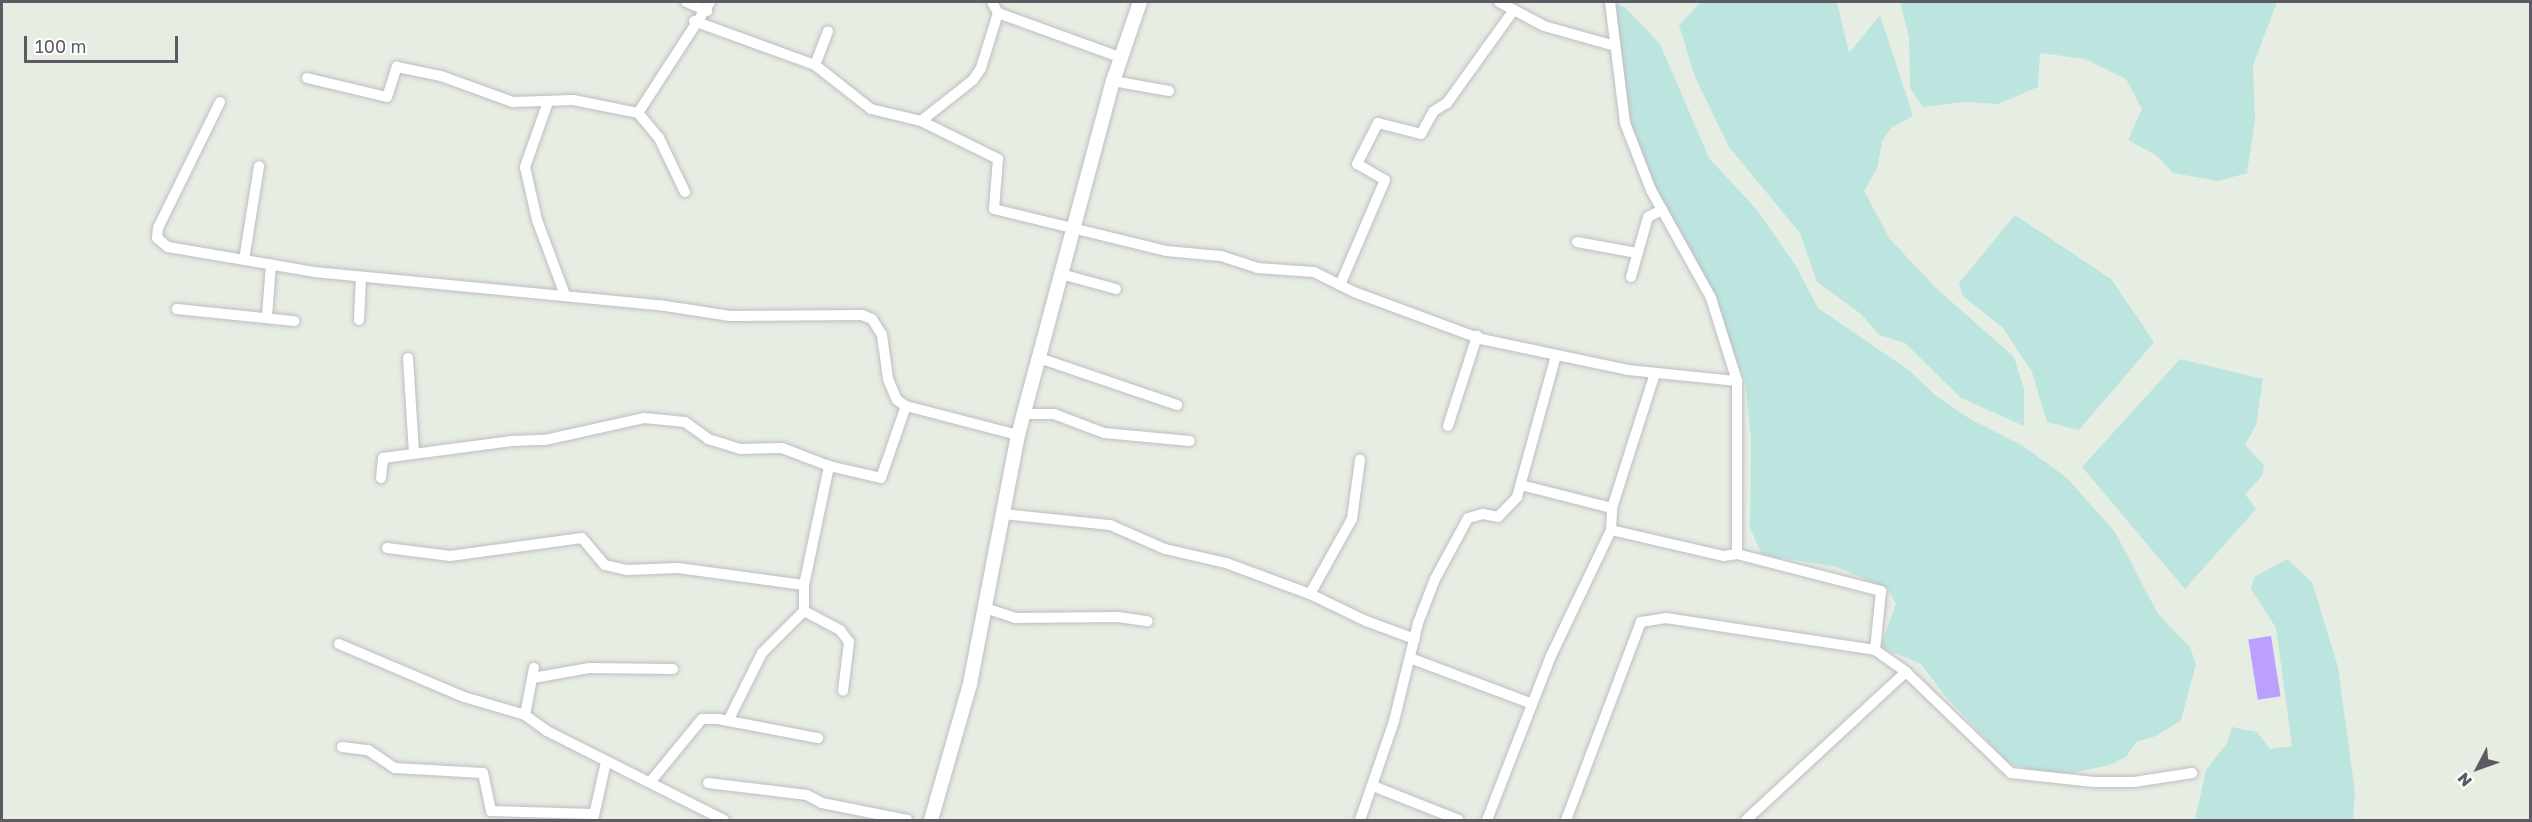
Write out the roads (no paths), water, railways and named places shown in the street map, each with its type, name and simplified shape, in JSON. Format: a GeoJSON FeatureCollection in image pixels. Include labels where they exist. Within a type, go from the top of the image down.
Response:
{"type":"FeatureCollection","features":[{"type":"Feature","properties":{"kind":"street"},"geometry":{"type":"LineString","coordinates":[[686,2],[708,6]]}},
{"type":"Feature","properties":{"kind":"street"},"geometry":{"type":"LineString","coordinates":[[992,2],[998,13],[1122,58]]}},
{"type":"Feature","properties":{"kind":"street"},"geometry":{"type":"LineString","coordinates":[[931,820],[970,684],[1018,435],[1113,81],[1140,2]]}},
{"type":"Feature","properties":{"kind":"street"},"geometry":{"type":"LineString","coordinates":[[1499,2],[1544,26],[1615,46]]}},
{"type":"Feature","properties":{"kind":"street"},"geometry":{"type":"LineString","coordinates":[[1610,2],[1625,123],[1662,210],[1711,298],[1737,381],[1737,554]]}},
{"type":"Feature","properties":{"kind":"street"},"geometry":{"type":"LineString","coordinates":[[638,113],[694,21],[708,6]]}},
{"type":"Feature","properties":{"kind":"street"},"geometry":{"type":"LineString","coordinates":[[1340,285],[1385,180],[1357,164],[1378,123],[1422,134],[1434,111],[1447,103],[1513,11]]}},
{"type":"Feature","properties":{"kind":"street"},"geometry":{"type":"LineString","coordinates":[[921,121],[973,80],[981,68],[998,13]]}},
{"type":"Feature","properties":{"kind":"street"},"geometry":{"type":"LineString","coordinates":[[694,21],[815,65],[871,109],[921,121],[998,159],[994,209],[1167,251],[1221,256],[1257,268],[1314,273],[1340,285],[1477,336],[1556,355],[1655,373],[1737,381]]}},
{"type":"Feature","properties":{"kind":"street"},"geometry":{"type":"LineString","coordinates":[[815,65],[828,31]]}},
{"type":"Feature","properties":{"kind":"street"},"geometry":{"type":"LineString","coordinates":[[307,78],[387,97],[397,67],[441,76],[513,102],[573,100],[638,113],[659,138],[685,192]]}},
{"type":"Feature","properties":{"kind":"street"},"geometry":{"type":"LineString","coordinates":[[1113,81],[1168,91]]}},
{"type":"Feature","properties":{"kind":"street"},"geometry":{"type":"LineString","coordinates":[[220,102],[158,228],[157,238],[168,247],[361,277],[565,295],[730,316],[862,315],[878,326],[892,393],[906,406],[1018,435]]}},
{"type":"Feature","properties":{"kind":"street"},"geometry":{"type":"LineString","coordinates":[[548,102],[525,167],[537,220],[565,295]]}},
{"type":"Feature","properties":{"kind":"street"},"geometry":{"type":"LineString","coordinates":[[244,260],[259,166]]}},
{"type":"Feature","properties":{"kind":"street"},"geometry":{"type":"LineString","coordinates":[[1631,277],[1648,217],[1662,210]]}},
{"type":"Feature","properties":{"kind":"street"},"geometry":{"type":"LineString","coordinates":[[1577,242],[1637,253]]}},
{"type":"Feature","properties":{"kind":"street"},"geometry":{"type":"LineString","coordinates":[[267,317],[271,264]]}},
{"type":"Feature","properties":{"kind":"street"},"geometry":{"type":"LineString","coordinates":[[1061,274],[1116,289]]}},
{"type":"Feature","properties":{"kind":"street"},"geometry":{"type":"LineString","coordinates":[[359,320],[361,277]]}},
{"type":"Feature","properties":{"kind":"street"},"geometry":{"type":"LineString","coordinates":[[177,309],[294,321]]}},
{"type":"Feature","properties":{"kind":"street"},"geometry":{"type":"LineString","coordinates":[[1448,426],[1477,336]]}},
{"type":"Feature","properties":{"kind":"street"},"geometry":{"type":"LineString","coordinates":[[1360,820],[1373,786],[1415,639],[1435,579],[1468,518],[1483,514],[1498,517],[1518,497],[1556,355]]}},
{"type":"Feature","properties":{"kind":"street"},"geometry":{"type":"LineString","coordinates":[[408,358],[414,453]]}},
{"type":"Feature","properties":{"kind":"street"},"geometry":{"type":"LineString","coordinates":[[1039,358],[1177,405]]}},
{"type":"Feature","properties":{"kind":"street"},"geometry":{"type":"LineString","coordinates":[[1487,820],[1530,703],[1611,530],[1612,508],[1655,373]]}},
{"type":"Feature","properties":{"kind":"street"},"geometry":{"type":"LineString","coordinates":[[381,478],[383,458],[546,440],[644,418],[686,422],[708,439],[740,448],[782,448],[829,465],[881,478],[906,406]]}},
{"type":"Feature","properties":{"kind":"street"},"geometry":{"type":"LineString","coordinates":[[1024,414],[1054,414],[1104,433],[1190,441]]}},
{"type":"Feature","properties":{"kind":"street"},"geometry":{"type":"LineString","coordinates":[[1310,594],[1352,519],[1360,460]]}},
{"type":"Feature","properties":{"kind":"street"},"geometry":{"type":"LineString","coordinates":[[728,721],[762,653],[793,626],[804,611],[804,585],[829,465]]}},
{"type":"Feature","properties":{"kind":"street"},"geometry":{"type":"LineString","coordinates":[[1521,485],[1612,508]]}},
{"type":"Feature","properties":{"kind":"street"},"geometry":{"type":"LineString","coordinates":[[1003,514],[1110,525],[1165,549],[1226,563],[1310,594],[1366,621],[1415,639]]}},
{"type":"Feature","properties":{"kind":"street"},"geometry":{"type":"LineString","coordinates":[[1611,530],[1724,556],[1737,554],[1881,591],[1875,650]]}},
{"type":"Feature","properties":{"kind":"street"},"geometry":{"type":"LineString","coordinates":[[387,548],[450,556],[582,538],[605,566],[627,570],[678,568],[804,585]]}},
{"type":"Feature","properties":{"kind":"street"},"geometry":{"type":"LineString","coordinates":[[985,608],[1015,618],[1118,616],[1148,621]]}},
{"type":"Feature","properties":{"kind":"street"},"geometry":{"type":"LineString","coordinates":[[804,611],[840,630],[849,642],[843,691]]}},
{"type":"Feature","properties":{"kind":"street"},"geometry":{"type":"LineString","coordinates":[[1566,820],[1641,622],[1666,618],[1875,650],[1906,672],[2011,773],[2094,783],[2134,782],[2192,773]]}},
{"type":"Feature","properties":{"kind":"street"},"geometry":{"type":"LineString","coordinates":[[339,644],[464,698],[525,715],[606,762],[651,781],[724,820]]}},
{"type":"Feature","properties":{"kind":"street"},"geometry":{"type":"LineString","coordinates":[[1410,658],[1530,703]]}},
{"type":"Feature","properties":{"kind":"street"},"geometry":{"type":"LineString","coordinates":[[525,715],[534,673],[589,668],[673,669]]}},
{"type":"Feature","properties":{"kind":"street"},"geometry":{"type":"LineString","coordinates":[[1746,820],[1906,672]]}},
{"type":"Feature","properties":{"kind":"street"},"geometry":{"type":"LineString","coordinates":[[651,781],[702,719],[728,721],[818,738]]}},
{"type":"Feature","properties":{"kind":"street"},"geometry":{"type":"LineString","coordinates":[[342,747],[368,750],[395,768],[483,773],[491,811],[593,817],[606,762]]}},
{"type":"Feature","properties":{"kind":"street"},"geometry":{"type":"LineString","coordinates":[[708,783],[807,795],[822,803],[907,820]]}},
{"type":"Feature","properties":{"kind":"street"},"geometry":{"type":"LineString","coordinates":[[1373,786],[1459,820]]}}]}
